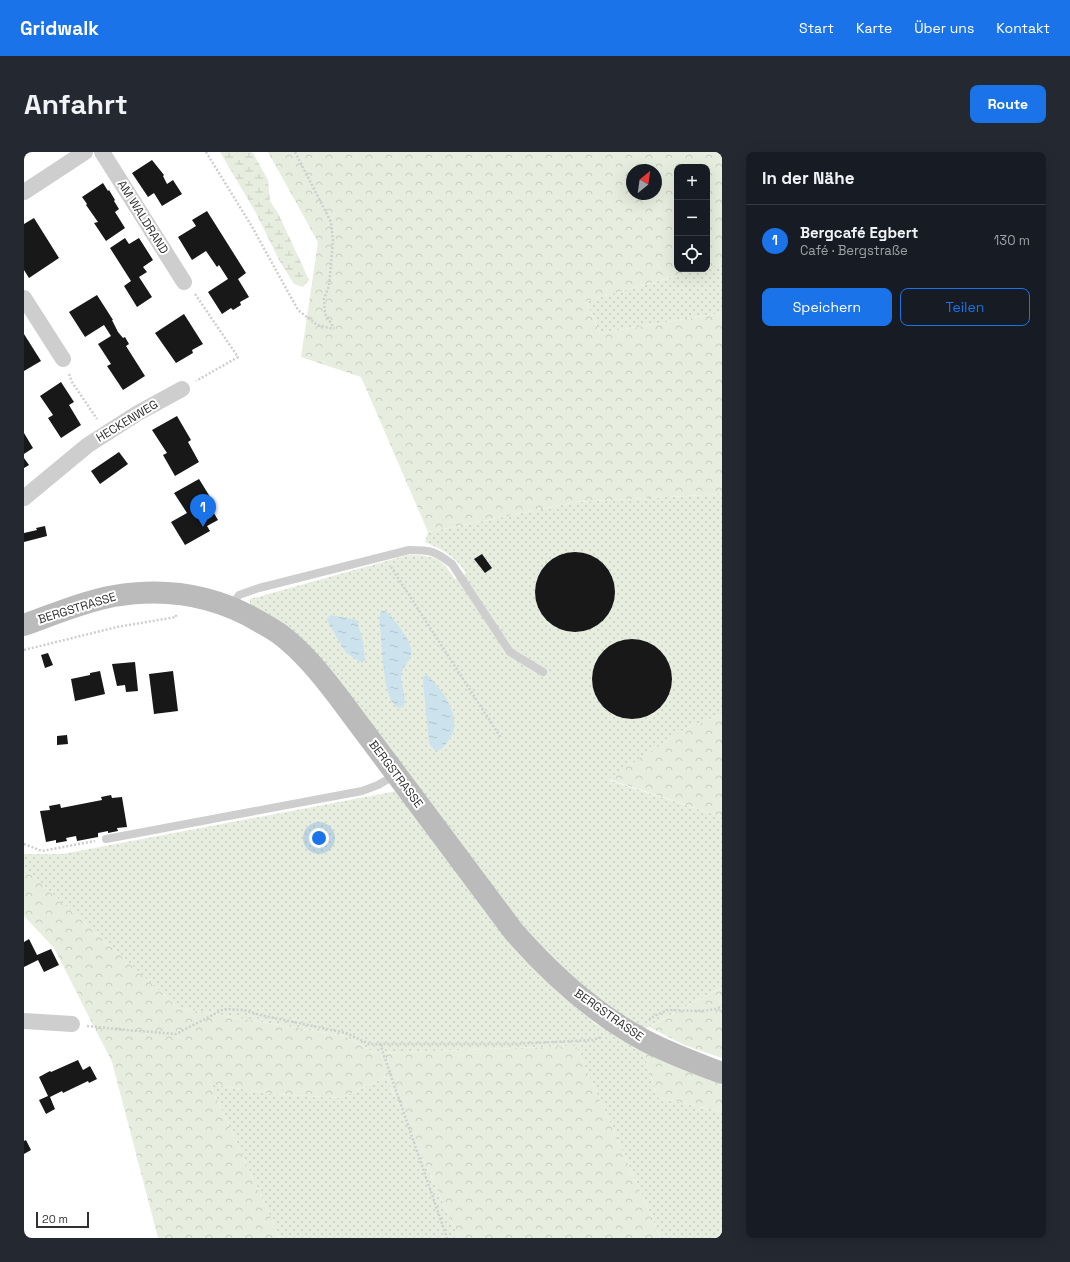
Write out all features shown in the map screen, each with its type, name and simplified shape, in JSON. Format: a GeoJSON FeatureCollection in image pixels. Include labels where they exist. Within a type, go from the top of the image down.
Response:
{"type":"FeatureCollection","features":[{"type":"Feature","properties":{"kind":"main road","name":"BERGSTRASSE"},"geometry":{"type":"LineString","coordinates":[[24,625],[83,604],[112,596],[164,592],[205,598],[230,606],[280,634],[316,668],[514,932],[536,957],[562,982],[599,1011],[628,1031],[645,1041],[722,1073]]}},
{"type":"Feature","properties":{"kind":"street"},"geometry":{"type":"LineString","coordinates":[[24,192],[85,152]]}},
{"type":"Feature","properties":{"kind":"street","name":"AM WALDRAND"},"geometry":{"type":"LineString","coordinates":[[102,152],[184,282]]}},
{"type":"Feature","properties":{"kind":"street"},"geometry":{"type":"LineString","coordinates":[[24,298],[63,359]]}},
{"type":"Feature","properties":{"kind":"street","name":"HECKENWEG"},"geometry":{"type":"LineString","coordinates":[[24,498],[88,445],[138,413],[182,389]]}},
{"type":"Feature","properties":{"kind":"street"},"geometry":{"type":"LineString","coordinates":[[24,1021],[72,1024]]}},
{"type":"Feature","properties":{"kind":"lane"},"geometry":{"type":"LineString","coordinates":[[230,606],[239,595],[259,588],[409,550],[428,550],[442,556],[452,564],[510,652],[543,672]]}},
{"type":"Feature","properties":{"kind":"lane"},"geometry":{"type":"LineString","coordinates":[[106,839],[362,791],[378,785],[396,774]]}},
{"type":"Feature","properties":{"kind":"path"},"geometry":{"type":"LineString","coordinates":[[206,152],[251,225],[298,310],[317,325],[334,329],[325,314],[324,300],[330,279],[333,241],[331,222],[295,152]]}},
{"type":"Feature","properties":{"kind":"path"},"geometry":{"type":"LineString","coordinates":[[182,389],[238,357],[198,298],[184,282]]}},
{"type":"Feature","properties":{"kind":"path"},"geometry":{"type":"LineString","coordinates":[[63,359],[72,382],[106,433]]}},
{"type":"Feature","properties":{"kind":"path"},"geometry":{"type":"LineString","coordinates":[[384,556],[501,738]]}},
{"type":"Feature","properties":{"kind":"path"},"geometry":{"type":"LineString","coordinates":[[24,650],[117,627],[176,617],[178,594]]}},
{"type":"Feature","properties":{"kind":"path"},"geometry":{"type":"LineString","coordinates":[[24,844],[42,851],[106,839]]}},
{"type":"Feature","properties":{"kind":"path"},"geometry":{"type":"LineString","coordinates":[[72,1024],[176,1034],[224,1009],[244,1010],[260,1015],[346,1033],[369,1044],[515,1044],[593,1040],[628,1031],[645,1024],[654,1016],[668,1010],[702,1011],[716,1009],[722,1006]]}},
{"type":"Feature","properties":{"kind":"path"},"geometry":{"type":"LineString","coordinates":[[380,1044],[447,1238]]}},
{"type":"Feature","properties":{"kind":"green space"},"geometry":{"type":"Polygon","coordinates":[[[220,152],[253,153],[268,180],[270,201],[278,213],[309,280],[303,287],[294,284],[279,260],[256,213],[220,152]]]}},
{"type":"Feature","properties":{"kind":"green space"},"geometry":{"type":"Polygon","coordinates":[[[268,152],[722,152],[722,264],[710,267],[710,164],[674,164],[674,272],[691,272],[586,301],[600,333],[722,313],[722,494],[576,502],[428,532],[361,377],[301,357],[318,242],[268,152]]]}},
{"type":"Feature","properties":{"kind":"green space"},"geometry":{"type":"Polygon","coordinates":[[[722,264],[722,313],[600,333],[586,301],[691,272],[710,272],[710,267],[722,264]]]}},
{"type":"Feature","properties":{"kind":"green space"},"geometry":{"type":"Polygon","coordinates":[[[722,494],[722,714],[685,729],[609,780],[722,817],[722,987],[643,1030],[610,1011],[536,945],[250,606],[250,599],[408,555],[431,557],[436,559],[445,566],[455,579],[466,573],[462,567],[448,554],[425,542],[428,532],[576,502],[722,494]]]}},
{"type":"Feature","properties":{"kind":"green space"},"geometry":{"type":"Polygon","coordinates":[[[722,714],[722,817],[608,779],[685,729],[722,714]]]}},
{"type":"Feature","properties":{"kind":"green space"},"geometry":{"type":"Polygon","coordinates":[[[397,791],[560,994],[596,1024],[642,1046],[657,1097],[722,1112],[722,1238],[661,1238],[576,1046],[375,1053],[345,1036],[178,1008],[24,868],[24,854],[63,854],[397,791]]]}},
{"type":"Feature","properties":{"kind":"green space"},"geometry":{"type":"Polygon","coordinates":[[[24,868],[178,1008],[345,1036],[375,1053],[576,1046],[661,1238],[459,1238],[386,1077],[341,1098],[274,1094],[210,1084],[280,1238],[158,1238],[112,1062],[54,948],[24,916],[24,868]]]}},
{"type":"Feature","properties":{"kind":"green space"},"geometry":{"type":"Polygon","coordinates":[[[722,987],[722,1058],[684,1045],[649,1027],[722,987]]]}},
{"type":"Feature","properties":{"kind":"green space"},"geometry":{"type":"Polygon","coordinates":[[[642,1046],[683,1068],[722,1085],[722,1112],[657,1097],[642,1046]]]}},
{"type":"Feature","properties":{"kind":"green space"},"geometry":{"type":"Polygon","coordinates":[[[386,1077],[459,1238],[280,1238],[210,1084],[274,1094],[341,1098],[386,1077]]]}},
{"type":"Feature","properties":{"kind":"water"},"geometry":{"type":"Polygon","coordinates":[[[381,611],[386,611],[410,645],[411,656],[402,671],[401,676],[405,699],[404,707],[399,708],[395,705],[390,698],[387,688],[383,664],[379,618],[381,611]]]}},
{"type":"Feature","properties":{"kind":"water"},"geometry":{"type":"Polygon","coordinates":[[[330,615],[357,620],[363,641],[365,660],[362,663],[346,653],[327,619],[330,615]]]}},
{"type":"Feature","properties":{"kind":"water"},"geometry":{"type":"Polygon","coordinates":[[[427,675],[446,699],[454,717],[452,735],[445,745],[436,752],[429,744],[423,681],[424,676],[427,675]]]}},
{"type":"Feature","properties":{"kind":"building"},"geometry":{"type":"Polygon","coordinates":[[[152,160],[164,175],[163,176],[167,184],[173,180],[182,194],[162,206],[154,193],[148,197],[132,173],[152,160]]]}},
{"type":"Feature","properties":{"kind":"building"},"geometry":{"type":"Polygon","coordinates":[[[103,183],[115,200],[114,201],[119,209],[115,212],[125,228],[106,241],[94,223],[98,222],[82,197],[103,183]]]}},
{"type":"Feature","properties":{"kind":"building"},"geometry":{"type":"Polygon","coordinates":[[[207,211],[246,273],[238,279],[249,297],[240,302],[241,305],[233,310],[231,308],[222,314],[208,292],[228,279],[219,265],[217,267],[206,251],[192,260],[178,237],[196,226],[192,220],[207,211]]]}},
{"type":"Feature","properties":{"kind":"building"},"geometry":{"type":"Polygon","coordinates":[[[34,218],[59,258],[29,278],[24,270],[24,224],[34,218]]]}},
{"type":"Feature","properties":{"kind":"building"},"geometry":{"type":"Polygon","coordinates":[[[125,238],[129,244],[139,238],[153,260],[143,267],[147,272],[139,277],[152,297],[137,307],[124,286],[131,281],[110,248],[125,238]]]}},
{"type":"Feature","properties":{"kind":"building"},"geometry":{"type":"Polygon","coordinates":[[[97,295],[113,320],[118,332],[123,338],[125,337],[129,344],[126,346],[145,376],[123,390],[107,366],[111,364],[98,344],[111,336],[104,325],[85,337],[69,312],[97,295]]]}},
{"type":"Feature","properties":{"kind":"building"},"geometry":{"type":"Polygon","coordinates":[[[184,314],[203,344],[192,350],[193,353],[176,363],[155,333],[184,314]]]}},
{"type":"Feature","properties":{"kind":"building"},"geometry":{"type":"Polygon","coordinates":[[[24,334],[41,361],[24,371],[24,334]]]}},
{"type":"Feature","properties":{"kind":"building"},"geometry":{"type":"Polygon","coordinates":[[[61,382],[74,402],[69,405],[81,425],[61,438],[48,418],[53,415],[40,396],[61,382]]]}},
{"type":"Feature","properties":{"kind":"building"},"geometry":{"type":"Polygon","coordinates":[[[177,416],[191,440],[188,442],[199,462],[175,476],[163,455],[167,453],[152,430],[177,416]]]}},
{"type":"Feature","properties":{"kind":"building"},"geometry":{"type":"Polygon","coordinates":[[[24,433],[33,448],[24,454],[24,433]]]}},
{"type":"Feature","properties":{"kind":"building"},"geometry":{"type":"Polygon","coordinates":[[[119,452],[128,464],[100,484],[91,471],[119,452]]]}},
{"type":"Feature","properties":{"kind":"building"},"geometry":{"type":"Polygon","coordinates":[[[24,458],[29,465],[24,468],[24,458]]]}},
{"type":"Feature","properties":{"kind":"building"},"geometry":{"type":"Polygon","coordinates":[[[199,479],[212,500],[208,503],[218,520],[207,526],[210,531],[185,545],[171,522],[187,513],[174,493],[199,479]]]}},
{"type":"Feature","properties":{"kind":"building"},"geometry":{"type":"Polygon","coordinates":[[[45,526],[47,536],[24,542],[24,533],[37,530],[36,528],[45,526]]]}},
{"type":"Feature","properties":{"kind":"building"},"geometry":{"type":"Polygon","coordinates":[[[567,552],[583,552],[604,563],[615,584],[615,600],[604,621],[583,632],[567,632],[553,626],[546,621],[541,614],[535,600],[535,584],[541,570],[546,563],[553,558],[567,552]]]}},
{"type":"Feature","properties":{"kind":"building"},"geometry":{"type":"Polygon","coordinates":[[[482,554],[492,568],[485,573],[474,559],[482,554]]]}},
{"type":"Feature","properties":{"kind":"building"},"geometry":{"type":"Polygon","coordinates":[[[624,639],[640,639],[661,650],[672,671],[672,687],[661,708],[640,719],[624,719],[610,713],[603,708],[598,701],[592,687],[592,671],[598,657],[603,650],[610,645],[624,639]]]}},
{"type":"Feature","properties":{"kind":"building"},"geometry":{"type":"Polygon","coordinates":[[[48,653],[53,665],[45,668],[41,655],[48,653]]]}},
{"type":"Feature","properties":{"kind":"building"},"geometry":{"type":"Polygon","coordinates":[[[135,662],[138,691],[126,692],[125,685],[117,686],[112,664],[135,662]]]}},
{"type":"Feature","properties":{"kind":"building"},"geometry":{"type":"Polygon","coordinates":[[[100,671],[105,694],[75,701],[71,679],[100,671]]]}},
{"type":"Feature","properties":{"kind":"building"},"geometry":{"type":"Polygon","coordinates":[[[173,671],[178,711],[154,714],[149,674],[173,671]]]}},
{"type":"Feature","properties":{"kind":"building"},"geometry":{"type":"Polygon","coordinates":[[[67,735],[68,744],[57,745],[57,736],[67,735]]]}},
{"type":"Feature","properties":{"kind":"building"},"geometry":{"type":"Polygon","coordinates":[[[111,795],[112,798],[122,797],[127,827],[117,828],[118,831],[98,833],[98,837],[77,841],[76,836],[66,838],[67,841],[56,843],[56,840],[46,842],[40,811],[50,810],[49,806],[60,804],[61,808],[102,800],[101,797],[111,795]]]}},
{"type":"Feature","properties":{"kind":"building"},"geometry":{"type":"Polygon","coordinates":[[[29,939],[37,955],[51,949],[59,965],[44,972],[38,960],[24,967],[24,942],[29,939]]]}},
{"type":"Feature","properties":{"kind":"building"},"geometry":{"type":"Polygon","coordinates":[[[78,1060],[83,1070],[90,1066],[97,1079],[89,1083],[88,1081],[63,1093],[62,1091],[50,1097],[55,1109],[46,1114],[39,1100],[48,1096],[39,1077],[78,1060]]]}},
{"type":"Feature","properties":{"kind":"building"},"geometry":{"type":"Polygon","coordinates":[[[26,1140],[31,1150],[24,1154],[24,1141],[26,1140]]]}},
{"type":"Feature","properties":{"kind":"place","name":"Bergcafé Egbert"},"geometry":{"type":"Point","coordinates":[203,527]}}]}
